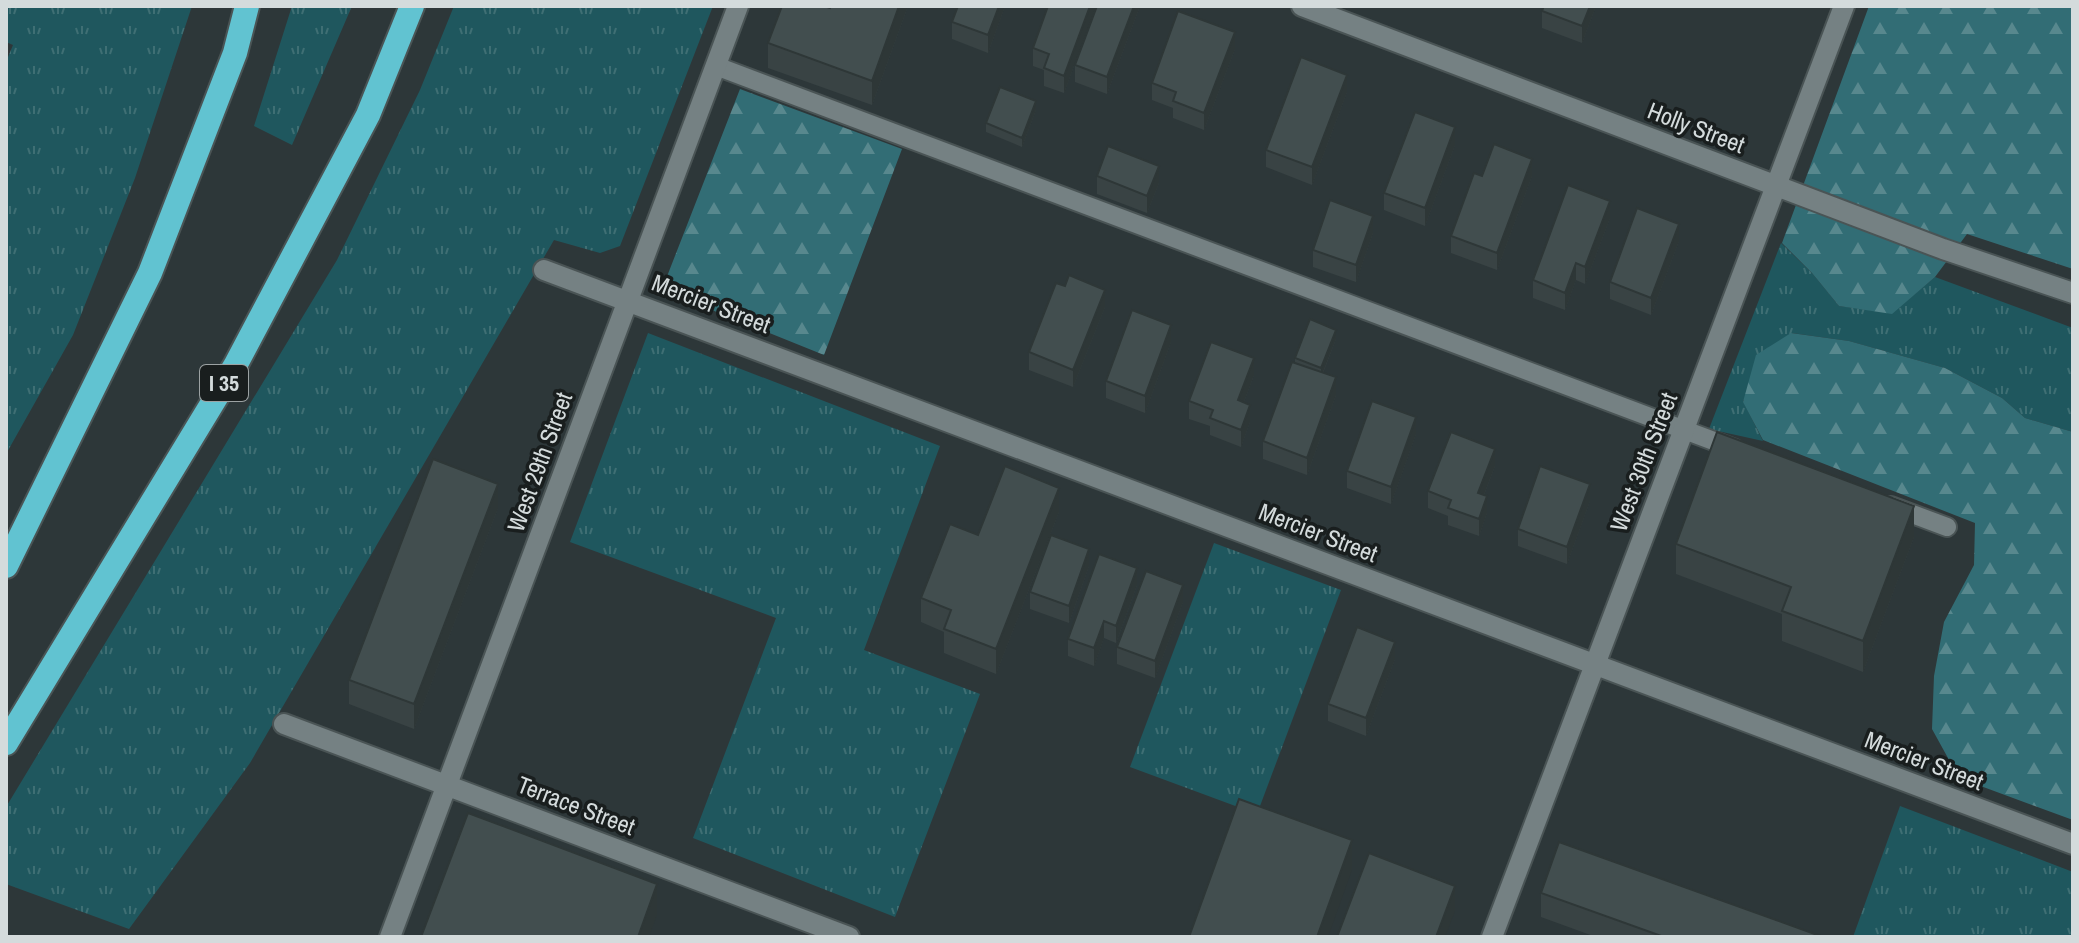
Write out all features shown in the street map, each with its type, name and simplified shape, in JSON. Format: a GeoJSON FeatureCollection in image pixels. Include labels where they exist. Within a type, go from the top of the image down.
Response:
{"type":"FeatureCollection","features":[{"type":"Feature","properties":{"kind":"highway"},"geometry":{"type":"LineString","coordinates":[[6,566],[150,273],[235,53],[247,6]]}},
{"type":"Feature","properties":{"kind":"highway","name":"I 35"},"geometry":{"type":"LineString","coordinates":[[6,743],[235,366],[368,115],[412,6]]}},
{"type":"Feature","properties":{"kind":"street","name":"West 29th Street"},"geometry":{"type":"LineString","coordinates":[[390,937],[738,6]]}},
{"type":"Feature","properties":{"kind":"street","name":"Holly Street"},"geometry":{"type":"LineString","coordinates":[[1302,6],[1943,249],[2073,293]]}},
{"type":"Feature","properties":{"kind":"street","name":"West 30th Street"},"geometry":{"type":"LineString","coordinates":[[1492,937],[1844,6]]}},
{"type":"Feature","properties":{"kind":"street","name":"Mercier Street"},"geometry":{"type":"LineString","coordinates":[[544,270],[2073,844]]}},
{"type":"Feature","properties":{"kind":"street","name":"Terrace Street"},"geometry":{"type":"LineString","coordinates":[[284,724],[849,937]]}},
{"type":"Feature","properties":{"kind":"lane"},"geometry":{"type":"LineString","coordinates":[[716,66],[1756,457]]}},
{"type":"Feature","properties":{"kind":"lane"},"geometry":{"type":"LineString","coordinates":[[1874,500],[1947,527]]}},
{"type":"Feature","properties":{"kind":"green space"},"geometry":{"type":"Polygon","coordinates":[[[6,6],[192,6],[135,178],[73,335],[6,454],[6,62],[13,45],[6,42],[6,6]]]}},
{"type":"Feature","properties":{"kind":"green space"},"geometry":{"type":"Polygon","coordinates":[[[292,6],[352,6],[292,145],[254,126],[292,6]]]}},
{"type":"Feature","properties":{"kind":"green space"},"geometry":{"type":"Polygon","coordinates":[[[454,6],[713,6],[620,246],[600,253],[554,240],[250,763],[129,929],[6,884],[6,807],[337,260],[420,90],[454,6]]]}},
{"type":"Feature","properties":{"kind":"green space"},"geometry":{"type":"Polygon","coordinates":[[[1869,6],[2073,6],[2073,269],[1967,234],[1935,277],[1892,314],[1839,306],[1782,243],[1869,6]]]}},
{"type":"Feature","properties":{"kind":"green space"},"geometry":{"type":"Polygon","coordinates":[[[740,89],[902,149],[824,355],[677,296],[666,279],[740,89]]]}},
{"type":"Feature","properties":{"kind":"green space"},"geometry":{"type":"Polygon","coordinates":[[[1781,243],[1812,273],[1839,306],[1892,313],[1935,277],[2073,328],[2073,432],[2025,418],[2002,398],[1945,368],[1849,341],[1792,333],[1743,401],[1763,441],[1709,429],[1781,243]]]}},
{"type":"Feature","properties":{"kind":"green space"},"geometry":{"type":"Polygon","coordinates":[[[648,333],[940,446],[864,650],[980,694],[895,917],[693,838],[776,618],[570,542],[648,333]]]}},
{"type":"Feature","properties":{"kind":"green space"},"geometry":{"type":"Polygon","coordinates":[[[1791,333],[1849,341],[1945,368],[2002,398],[2025,418],[2073,432],[2073,820],[1959,778],[1932,729],[1934,676],[1944,622],[1974,565],[1975,523],[1763,440],[1743,402],[1756,355],[1791,333]]]}},
{"type":"Feature","properties":{"kind":"green space"},"geometry":{"type":"Polygon","coordinates":[[[1214,543],[1341,590],[1257,814],[1130,767],[1214,543]]]}},
{"type":"Feature","properties":{"kind":"green space"},"geometry":{"type":"Polygon","coordinates":[[[1900,806],[2073,872],[2073,937],[1853,937],[1900,806]]]}},
{"type":"Feature","properties":{"kind":"building"},"geometry":{"type":"Polygon","coordinates":[[[782,6],[899,6],[872,81],[768,43],[782,6]]]}},
{"type":"Feature","properties":{"kind":"building"},"geometry":{"type":"Polygon","coordinates":[[[958,6],[999,6],[988,35],[952,22],[958,6]]]}},
{"type":"Feature","properties":{"kind":"building"},"geometry":{"type":"Polygon","coordinates":[[[1048,6],[1090,6],[1064,76],[1044,68],[1049,54],[1033,48],[1048,6]]]}},
{"type":"Feature","properties":{"kind":"building"},"geometry":{"type":"Polygon","coordinates":[[[1097,6],[1134,6],[1107,77],[1075,65],[1097,6]]]}},
{"type":"Feature","properties":{"kind":"building"},"geometry":{"type":"Polygon","coordinates":[[[1544,6],[1590,6],[1582,26],[1542,11],[1544,6]]]}},
{"type":"Feature","properties":{"kind":"building"},"geometry":{"type":"Polygon","coordinates":[[[1178,11],[1235,32],[1204,113],[1173,101],[1176,92],[1152,83],[1178,11]]]}},
{"type":"Feature","properties":{"kind":"building"},"geometry":{"type":"Polygon","coordinates":[[[1301,57],[1347,75],[1312,167],[1266,150],[1301,57]]]}},
{"type":"Feature","properties":{"kind":"building"},"geometry":{"type":"Polygon","coordinates":[[[1000,87],[1036,101],[1022,138],[986,123],[1000,87]]]}},
{"type":"Feature","properties":{"kind":"building"},"geometry":{"type":"Polygon","coordinates":[[[1415,112],[1455,127],[1425,208],[1384,193],[1415,112]]]}},
{"type":"Feature","properties":{"kind":"building"},"geometry":{"type":"Polygon","coordinates":[[[1494,144],[1532,159],[1497,253],[1451,236],[1474,173],[1482,176],[1494,144]]]}},
{"type":"Feature","properties":{"kind":"building"},"geometry":{"type":"Polygon","coordinates":[[[1108,146],[1159,166],[1147,196],[1097,176],[1108,146]]]}},
{"type":"Feature","properties":{"kind":"building"},"geometry":{"type":"Polygon","coordinates":[[[1568,185],[1610,201],[1585,267],[1576,263],[1565,293],[1533,280],[1568,185]]]}},
{"type":"Feature","properties":{"kind":"building"},"geometry":{"type":"Polygon","coordinates":[[[1330,200],[1373,216],[1356,265],[1313,250],[1330,200]]]}},
{"type":"Feature","properties":{"kind":"building"},"geometry":{"type":"Polygon","coordinates":[[[1637,208],[1679,224],[1651,298],[1610,282],[1637,208]]]}},
{"type":"Feature","properties":{"kind":"building"},"geometry":{"type":"Polygon","coordinates":[[[1069,275],[1105,290],[1073,370],[1029,352],[1056,283],[1065,286],[1069,275]]]}},
{"type":"Feature","properties":{"kind":"building"},"geometry":{"type":"Polygon","coordinates":[[[1132,310],[1171,325],[1145,396],[1106,381],[1132,310]]]}},
{"type":"Feature","properties":{"kind":"building"},"geometry":{"type":"Polygon","coordinates":[[[1310,319],[1336,330],[1321,368],[1295,358],[1310,319]]]}},
{"type":"Feature","properties":{"kind":"building"},"geometry":{"type":"Polygon","coordinates":[[[1211,342],[1254,358],[1238,400],[1250,405],[1241,430],[1210,418],[1213,410],[1189,401],[1211,342]]]}},
{"type":"Feature","properties":{"kind":"building"},"geometry":{"type":"Polygon","coordinates":[[[1292,362],[1336,377],[1307,458],[1263,441],[1292,362]]]}},
{"type":"Feature","properties":{"kind":"building"},"geometry":{"type":"Polygon","coordinates":[[[1372,401],[1416,417],[1391,487],[1347,471],[1372,401]]]}},
{"type":"Feature","properties":{"kind":"building"},"geometry":{"type":"Polygon","coordinates":[[[1451,432],[1495,449],[1478,493],[1487,496],[1479,519],[1448,508],[1451,500],[1428,491],[1451,432]]]}},
{"type":"Feature","properties":{"kind":"building"},"geometry":{"type":"Polygon","coordinates":[[[1717,432],[1914,506],[1863,641],[1782,611],[1791,587],[1676,544],[1717,432]]]}},
{"type":"Feature","properties":{"kind":"building"},"geometry":{"type":"Polygon","coordinates":[[[433,459],[498,484],[414,704],[349,680],[433,459]]]}},
{"type":"Feature","properties":{"kind":"building"},"geometry":{"type":"Polygon","coordinates":[[[1005,466],[1059,488],[996,649],[944,629],[951,610],[921,598],[950,524],[978,535],[1005,466]]]}},
{"type":"Feature","properties":{"kind":"building"},"geometry":{"type":"Polygon","coordinates":[[[1540,466],[1590,484],[1567,547],[1518,529],[1540,466]]]}},
{"type":"Feature","properties":{"kind":"building"},"geometry":{"type":"Polygon","coordinates":[[[1051,535],[1089,549],[1069,606],[1030,592],[1051,535]]]}},
{"type":"Feature","properties":{"kind":"building"},"geometry":{"type":"Polygon","coordinates":[[[1099,554],[1137,568],[1116,626],[1104,621],[1094,648],[1068,639],[1099,554]]]}},
{"type":"Feature","properties":{"kind":"building"},"geometry":{"type":"Polygon","coordinates":[[[1146,571],[1183,585],[1155,661],[1117,647],[1146,571]]]}},
{"type":"Feature","properties":{"kind":"building"},"geometry":{"type":"Polygon","coordinates":[[[1357,627],[1395,642],[1366,718],[1328,704],[1357,627]]]}},
{"type":"Feature","properties":{"kind":"building"},"geometry":{"type":"Polygon","coordinates":[[[1239,799],[1352,840],[1317,937],[1189,937],[1239,799]]]}},
{"type":"Feature","properties":{"kind":"building"},"geometry":{"type":"Polygon","coordinates":[[[468,813],[657,884],[638,937],[421,937],[468,813]]]}},
{"type":"Feature","properties":{"kind":"building"},"geometry":{"type":"Polygon","coordinates":[[[1559,842],[1823,937],[1664,937],[1541,893],[1559,842]]]}},
{"type":"Feature","properties":{"kind":"building"},"geometry":{"type":"Polygon","coordinates":[[[1369,853],[1455,886],[1436,937],[1337,937],[1369,853]]]}}]}
